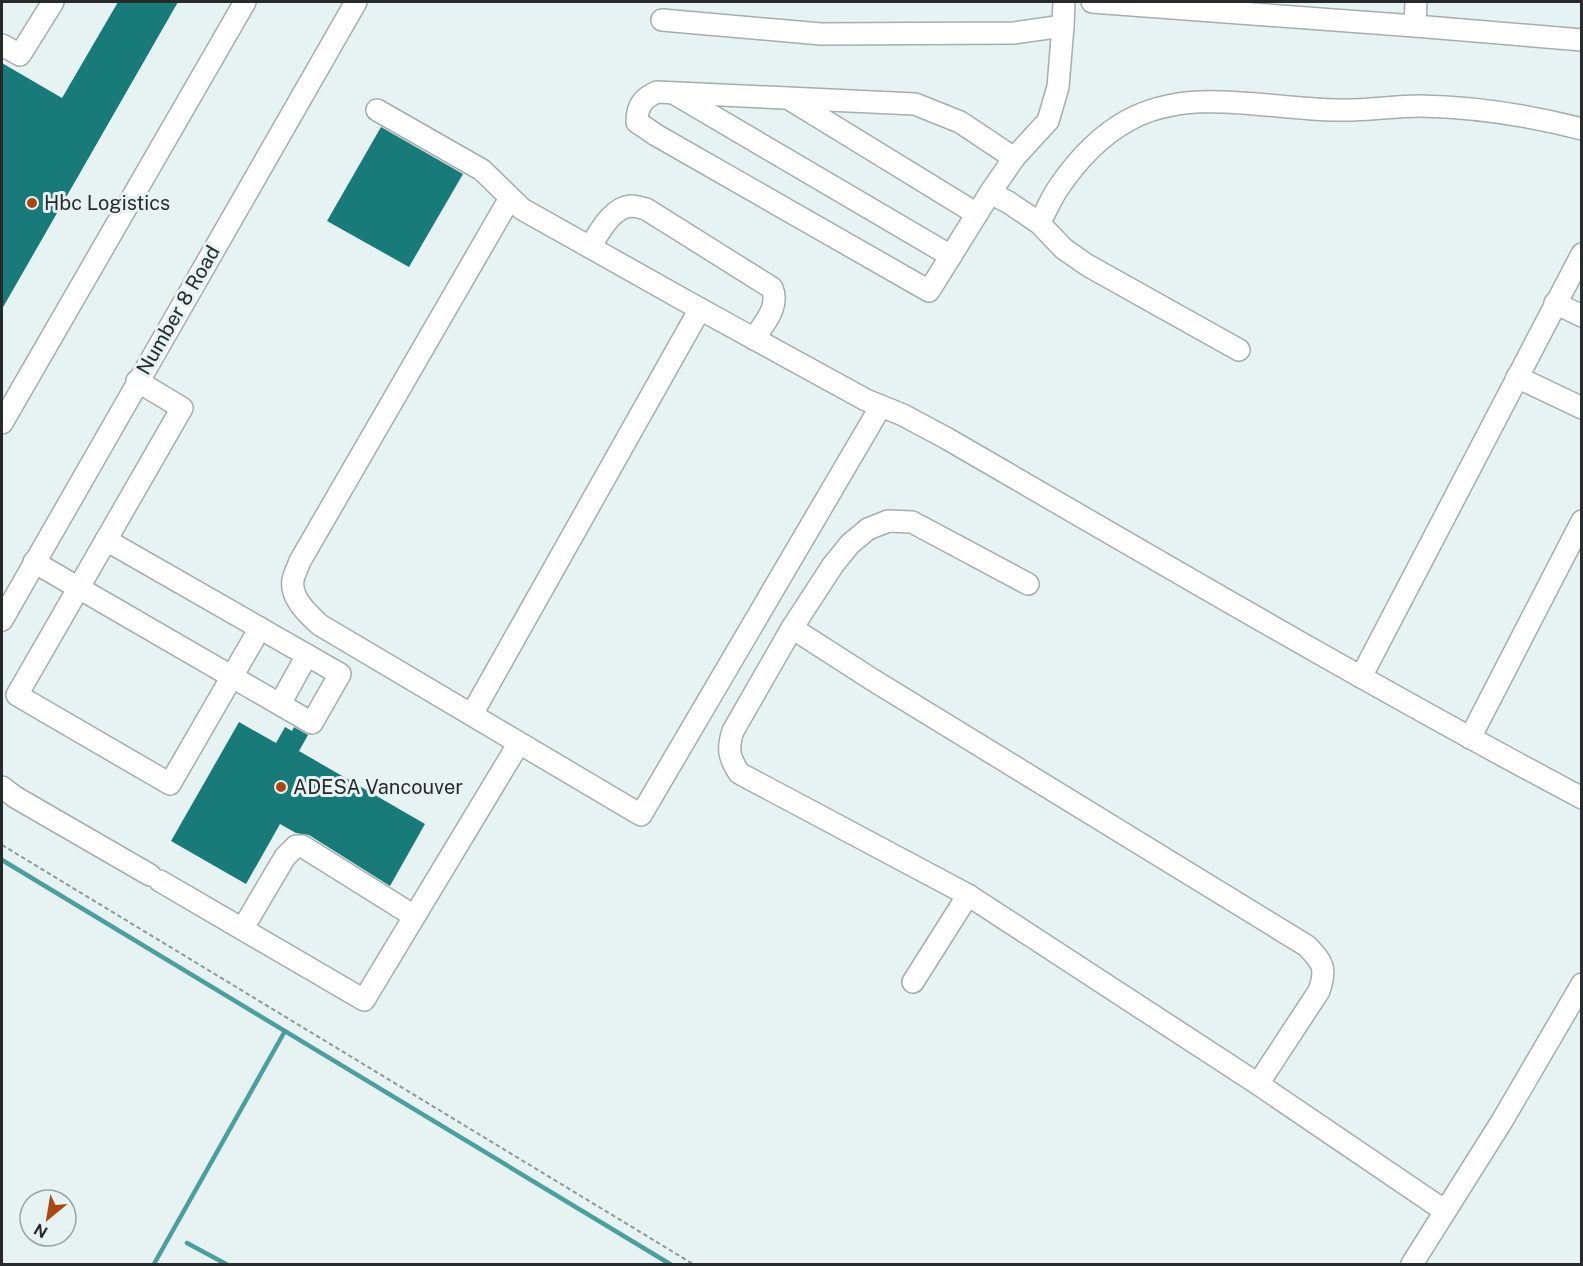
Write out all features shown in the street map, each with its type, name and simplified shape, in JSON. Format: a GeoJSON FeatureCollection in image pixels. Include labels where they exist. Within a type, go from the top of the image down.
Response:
{"type":"FeatureCollection","features":[{"type":"Feature","properties":{"kind":"street"},"geometry":{"type":"LineString","coordinates":[[2,45],[20,55],[53,2]]}},
{"type":"Feature","properties":{"kind":"street"},"geometry":{"type":"LineString","coordinates":[[2,423],[245,2]]}},
{"type":"Feature","properties":{"kind":"street","name":"Number 8 Road"},"geometry":{"type":"LineString","coordinates":[[2,620],[356,2]]}},
{"type":"Feature","properties":{"kind":"street"},"geometry":{"type":"LineString","coordinates":[[1014,158],[960,122],[915,104],[657,92],[644,98],[637,111],[637,122],[656,135],[929,291],[1014,158],[1048,121],[1058,87],[1064,2]]}},
{"type":"Feature","properties":{"kind":"street"},"geometry":{"type":"LineString","coordinates":[[1092,2],[1581,40]]}},
{"type":"Feature","properties":{"kind":"street"},"geometry":{"type":"LineString","coordinates":[[1415,26],[1416,2]]}},
{"type":"Feature","properties":{"kind":"street"},"geometry":{"type":"LineString","coordinates":[[662,20],[821,34],[1014,33],[1063,26]]}},
{"type":"Feature","properties":{"kind":"street"},"geometry":{"type":"LineString","coordinates":[[673,93],[951,256]]}},
{"type":"Feature","properties":{"kind":"street"},"geometry":{"type":"LineString","coordinates":[[788,98],[977,214]]}},
{"type":"Feature","properties":{"kind":"street"},"geometry":{"type":"LineString","coordinates":[[1040,223],[1058,188],[1101,139],[1128,121],[1160,108],[1184,102],[1337,110],[1419,106],[1494,111],[1539,118],[1581,129]]}},
{"type":"Feature","properties":{"kind":"street"},"geometry":{"type":"LineString","coordinates":[[377,110],[482,170],[522,209],[754,339],[880,406],[946,438],[1470,738],[1581,798]]}},
{"type":"Feature","properties":{"kind":"street"},"geometry":{"type":"LineString","coordinates":[[990,193],[1040,223],[1064,249],[1087,265],[1239,350]]}},
{"type":"Feature","properties":{"kind":"street"},"geometry":{"type":"LineString","coordinates":[[510,198],[300,561],[292,582],[297,600],[320,625],[641,815],[880,406]]}},
{"type":"Feature","properties":{"kind":"street"},"geometry":{"type":"LineString","coordinates":[[590,247],[607,222],[619,210],[631,206],[646,209],[772,288],[776,297],[773,309],[754,339]]}},
{"type":"Feature","properties":{"kind":"street"},"geometry":{"type":"LineString","coordinates":[[1361,676],[1581,254]]}},
{"type":"Feature","properties":{"kind":"street"},"geometry":{"type":"LineString","coordinates":[[1555,303],[1581,316]]}},
{"type":"Feature","properties":{"kind":"street"},"geometry":{"type":"LineString","coordinates":[[472,714],[700,309]]}},
{"type":"Feature","properties":{"kind":"street"},"geometry":{"type":"LineString","coordinates":[[1517,377],[1581,408]]}},
{"type":"Feature","properties":{"kind":"street"},"geometry":{"type":"LineString","coordinates":[[137,381],[182,408],[17,695],[170,784],[261,628]]}},
{"type":"Feature","properties":{"kind":"street"},"geometry":{"type":"LineString","coordinates":[[1028,584],[912,522],[888,521],[868,529],[850,544],[833,565],[792,628],[733,731],[728,746],[732,762],[739,773],[968,895],[1258,1084],[1445,1211]]}},
{"type":"Feature","properties":{"kind":"street"},"geometry":{"type":"LineString","coordinates":[[1470,738],[1581,521]]}},
{"type":"Feature","properties":{"kind":"street"},"geometry":{"type":"LineString","coordinates":[[34,562],[312,723],[340,674],[106,540]]}},
{"type":"Feature","properties":{"kind":"street"},"geometry":{"type":"LineString","coordinates":[[792,628],[1307,946],[1321,962],[1325,975],[1319,991],[1258,1084]]}},
{"type":"Feature","properties":{"kind":"street"},"geometry":{"type":"LineString","coordinates":[[280,704],[307,655]]}},
{"type":"Feature","properties":{"kind":"street"},"geometry":{"type":"LineString","coordinates":[[2,787],[15,797],[364,1000],[519,742]]}},
{"type":"Feature","properties":{"kind":"street"},"geometry":{"type":"LineString","coordinates":[[243,928],[285,857],[296,846],[302,846],[414,916]]}},
{"type":"Feature","properties":{"kind":"street"},"geometry":{"type":"LineString","coordinates":[[913,982],[968,895]]}},
{"type":"Feature","properties":{"kind":"street"},"geometry":{"type":"LineString","coordinates":[[1412,1264],[1502,1121],[1581,984]]}},
{"type":"Feature","properties":{"kind":"path"},"geometry":{"type":"LineString","coordinates":[[2,845],[693,1264]]}},
{"type":"Feature","properties":{"kind":"building","name":"Hbc Logistics"},"geometry":{"type":"Polygon","coordinates":[[[118,2],[178,2],[2,309],[2,63],[62,98],[118,2]]]}},
{"type":"Feature","properties":{"kind":"building"},"geometry":{"type":"Polygon","coordinates":[[[381,127],[463,174],[409,267],[327,221],[381,127]]]}},
{"type":"Feature","properties":{"kind":"building","name":"ADESA Vancouver"},"geometry":{"type":"Polygon","coordinates":[[[239,722],[276,743],[285,727],[292,731],[294,727],[308,735],[299,751],[425,824],[390,886],[309,835],[296,833],[280,824],[246,884],[171,841],[239,722]]]}},
{"type":"Feature","properties":{"kind":"waterway"},"geometry":{"type":"LineString","coordinates":[[2,860],[670,1264]]}},
{"type":"Feature","properties":{"kind":"waterway"},"geometry":{"type":"LineString","coordinates":[[154,1264],[285,1031]]}},
{"type":"Feature","properties":{"kind":"waterway"},"geometry":{"type":"LineString","coordinates":[[187,1243],[226,1264]]}},
{"type":"Feature","properties":{"kind":"place","name":"Hbc Logistics"},"geometry":{"type":"Point","coordinates":[32,203]}},
{"type":"Feature","properties":{"kind":"place","name":"ADESA Vancouver"},"geometry":{"type":"Point","coordinates":[281,787]}}]}
